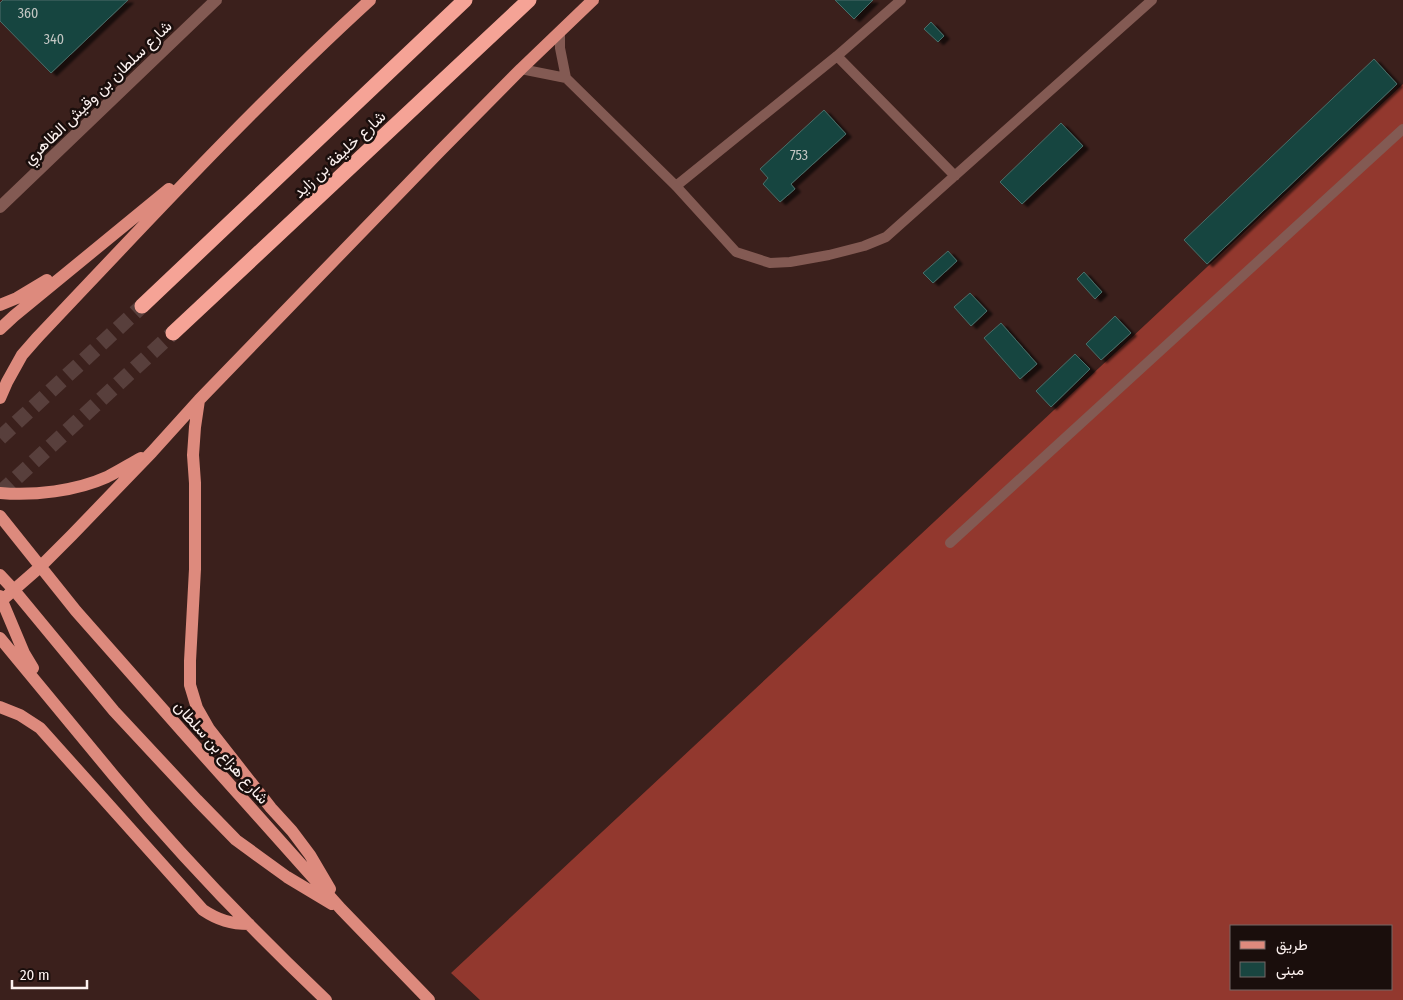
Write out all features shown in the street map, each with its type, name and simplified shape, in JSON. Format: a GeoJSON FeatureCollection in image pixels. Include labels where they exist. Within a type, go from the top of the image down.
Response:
{"type":"FeatureCollection","features":[{"type":"Feature","properties":{"kind":"highway","name":"شارع خليفة بن زايد"},"geometry":{"type":"LineString","coordinates":[[142,306],[465,0]]}},
{"type":"Feature","properties":{"kind":"highway","name":"شارع خليفة بن زايد"},"geometry":{"type":"LineString","coordinates":[[173,333],[529,0]]}},
{"type":"Feature","properties":{"kind":"main road"},"geometry":{"type":"LineString","coordinates":[[0,398],[22,355],[212,154],[370,0]]}},
{"type":"Feature","properties":{"kind":"main road"},"geometry":{"type":"LineString","coordinates":[[60,710],[24,653],[0,599],[14,590],[40,566],[521,69],[594,0]]}},
{"type":"Feature","properties":{"kind":"main road"},"geometry":{"type":"LineString","coordinates":[[0,305],[17,298],[41,284],[212,154]]}},
{"type":"Feature","properties":{"kind":"main road"},"geometry":{"type":"LineString","coordinates":[[0,329],[212,154]]}},
{"type":"Feature","properties":{"kind":"main road"},"geometry":{"type":"LineString","coordinates":[[199,400],[194,455],[195,569],[190,661],[190,685],[196,708],[209,729],[310,855],[341,909]]}},
{"type":"Feature","properties":{"kind":"main road"},"geometry":{"type":"LineString","coordinates":[[0,493],[46,492],[74,488],[106,477],[152,452]]}},
{"type":"Feature","properties":{"kind":"main road","name":"شارع هزاع بن سلطان"},"geometry":{"type":"LineString","coordinates":[[0,516],[89,626],[341,909],[430,1000]]}},
{"type":"Feature","properties":{"kind":"main road"},"geometry":{"type":"LineString","coordinates":[[0,575],[114,711],[236,840],[287,877],[341,909]]}},
{"type":"Feature","properties":{"kind":"main road"},"geometry":{"type":"LineString","coordinates":[[0,638],[115,777],[188,860],[326,1000]]}},
{"type":"Feature","properties":{"kind":"main road"},"geometry":{"type":"LineString","coordinates":[[0,707],[20,715],[40,728],[204,910],[225,922],[249,924]]}},
{"type":"Feature","properties":{"kind":"street","name":"شارع سلطان بن وقيش الظاهري"},"geometry":{"type":"LineString","coordinates":[[0,207],[216,0]]}},
{"type":"Feature","properties":{"kind":"lane"},"geometry":{"type":"LineString","coordinates":[[676,186],[837,56],[901,0]]}},
{"type":"Feature","properties":{"kind":"lane"},"geometry":{"type":"LineString","coordinates":[[521,69],[566,78],[676,186],[736,252],[770,263],[790,262],[864,246],[886,237],[1152,0]]}},
{"type":"Feature","properties":{"kind":"lane"},"geometry":{"type":"LineString","coordinates":[[560,33],[560,48],[566,78]]}},
{"type":"Feature","properties":{"kind":"lane"},"geometry":{"type":"LineString","coordinates":[[837,56],[955,176]]}},
{"type":"Feature","properties":{"kind":"lane"},"geometry":{"type":"LineString","coordinates":[[950,543],[1403,129]]}},
{"type":"Feature","properties":{"kind":"shaded area"},"geometry":{"type":"Polygon","coordinates":[[[1403,84],[1403,1000],[480,1000],[451,973],[1403,84]]]}},
{"type":"Feature","properties":{"kind":"building"},"geometry":{"type":"Polygon","coordinates":[[[3,0],[128,0],[51,73],[0,21],[0,3],[3,0]]]}},
{"type":"Feature","properties":{"kind":"building"},"geometry":{"type":"Polygon","coordinates":[[[835,0],[873,0],[854,19],[835,0]]]}},
{"type":"Feature","properties":{"kind":"building"},"geometry":{"type":"Polygon","coordinates":[[[931,22],[944,36],[938,42],[924,29],[931,22]]]}},
{"type":"Feature","properties":{"kind":"building"},"geometry":{"type":"Polygon","coordinates":[[[1374,59],[1397,84],[1207,264],[1184,240],[1374,59]]]}},
{"type":"Feature","properties":{"kind":"building"},"geometry":{"type":"Polygon","coordinates":[[[824,110],[846,134],[791,184],[795,189],[780,202],[763,184],[768,178],[760,169],[824,110]]]}},
{"type":"Feature","properties":{"kind":"building"},"geometry":{"type":"Polygon","coordinates":[[[1061,123],[1083,146],[1022,204],[1000,182],[1061,123]]]}},
{"type":"Feature","properties":{"kind":"building"},"geometry":{"type":"Polygon","coordinates":[[[948,251],[957,261],[933,283],[923,273],[948,251]]]}},
{"type":"Feature","properties":{"kind":"building"},"geometry":{"type":"Polygon","coordinates":[[[1084,272],[1102,292],[1095,299],[1077,279],[1084,272]]]}},
{"type":"Feature","properties":{"kind":"building"},"geometry":{"type":"Polygon","coordinates":[[[970,293],[987,311],[971,326],[954,307],[970,293]]]}},
{"type":"Feature","properties":{"kind":"building"},"geometry":{"type":"Polygon","coordinates":[[[1115,316],[1131,333],[1101,360],[1086,344],[1115,316]]]}},
{"type":"Feature","properties":{"kind":"building"},"geometry":{"type":"Polygon","coordinates":[[[1001,323],[1037,364],[1020,379],[984,338],[1001,323]]]}},
{"type":"Feature","properties":{"kind":"building"},"geometry":{"type":"Polygon","coordinates":[[[1075,354],[1090,369],[1051,407],[1036,391],[1075,354]]]}},
{"type":"Feature","properties":{"kind":"tunnel"},"geometry":{"type":"LineString","coordinates":[[0,438],[142,306]]}},
{"type":"Feature","properties":{"kind":"tunnel"},"geometry":{"type":"LineString","coordinates":[[0,493],[173,333]]}}]}
